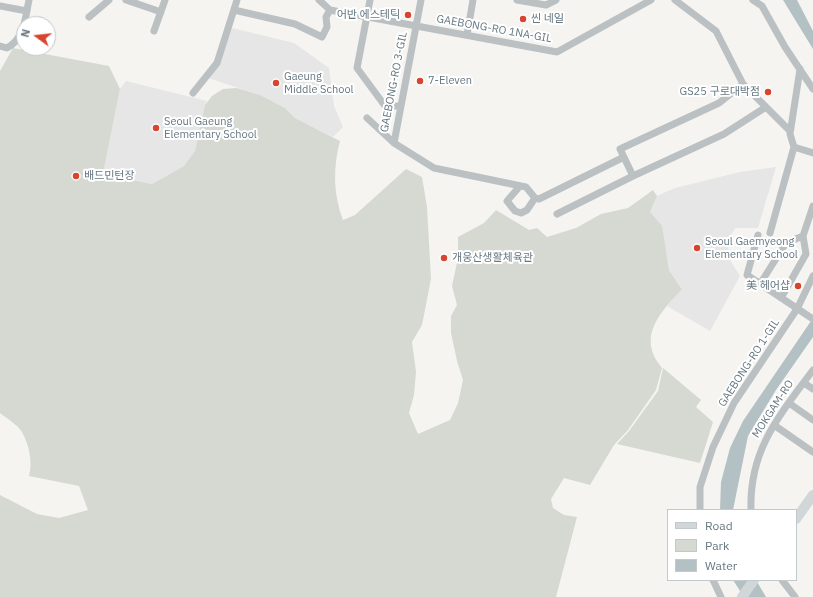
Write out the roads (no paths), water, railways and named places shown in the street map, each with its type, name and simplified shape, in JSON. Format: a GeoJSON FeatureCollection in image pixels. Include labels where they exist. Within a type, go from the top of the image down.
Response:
{"type":"FeatureCollection","features":[{"type":"Feature","properties":{"kind":"main road"},"geometry":{"type":"LineString","coordinates":[[797,518],[813,494]]}},
{"type":"Feature","properties":{"kind":"main road"},"geometry":{"type":"LineString","coordinates":[[742,597],[753,581]]}},
{"type":"Feature","properties":{"kind":"street"},"geometry":{"type":"LineString","coordinates":[[0,46],[7,48],[14,44],[22,33],[29,0]]}},
{"type":"Feature","properties":{"kind":"street"},"geometry":{"type":"LineString","coordinates":[[89,17],[109,0]]}},
{"type":"Feature","properties":{"kind":"street"},"geometry":{"type":"LineString","coordinates":[[154,31],[165,0]]}},
{"type":"Feature","properties":{"kind":"street"},"geometry":{"type":"LineString","coordinates":[[193,94],[217,64],[237,0]]}},
{"type":"Feature","properties":{"kind":"street"},"geometry":{"type":"LineString","coordinates":[[234,10],[295,24],[322,37],[327,27],[326,17],[330,10],[320,0]]}},
{"type":"Feature","properties":{"kind":"street"},"geometry":{"type":"LineString","coordinates":[[370,0],[357,68],[385,106],[401,106]]}},
{"type":"Feature","properties":{"kind":"street","name":"GAEBONG-RO 3-GIL"},"geometry":{"type":"LineString","coordinates":[[394,143],[421,0]]}},
{"type":"Feature","properties":{"kind":"street"},"geometry":{"type":"LineString","coordinates":[[467,35],[473,0]]}},
{"type":"Feature","properties":{"kind":"street"},"geometry":{"type":"LineString","coordinates":[[517,0],[546,5],[556,0]]}},
{"type":"Feature","properties":{"kind":"street","name":"GAEBONG-RO 1NA-GIL"},"geometry":{"type":"LineString","coordinates":[[416,26],[557,52],[651,0]]}},
{"type":"Feature","properties":{"kind":"street"},"geometry":{"type":"LineString","coordinates":[[675,0],[716,31],[743,84],[790,131]]}},
{"type":"Feature","properties":{"kind":"street"},"geometry":{"type":"LineString","coordinates":[[753,0],[762,6],[813,89]]}},
{"type":"Feature","properties":{"kind":"street"},"geometry":{"type":"LineString","coordinates":[[131,1],[161,12]]}},
{"type":"Feature","properties":{"kind":"street"},"geometry":{"type":"LineString","coordinates":[[0,6],[26,11]]}},
{"type":"Feature","properties":{"kind":"street","name":"GAEBONG-RO 3-GIL"},"geometry":{"type":"LineString","coordinates":[[330,10],[416,26]]}},
{"type":"Feature","properties":{"kind":"street"},"geometry":{"type":"LineString","coordinates":[[770,233],[794,147],[790,131],[800,69]]}},
{"type":"Feature","properties":{"kind":"street"},"geometry":{"type":"LineString","coordinates":[[633,176],[620,149],[719,103],[743,84]]}},
{"type":"Feature","properties":{"kind":"street"},"geometry":{"type":"LineString","coordinates":[[557,214],[633,176],[724,134],[766,106]]}},
{"type":"Feature","properties":{"kind":"street","name":"GAEBONG-RO 3-GIL"},"geometry":{"type":"LineString","coordinates":[[367,118],[394,143],[434,168],[523,187]]}},
{"type":"Feature","properties":{"kind":"street"},"geometry":{"type":"LineString","coordinates":[[794,147],[813,153]]}},
{"type":"Feature","properties":{"kind":"street"},"geometry":{"type":"LineString","coordinates":[[535,198],[527,210],[521,213],[515,211],[507,201],[523,187],[535,198],[539,199],[624,157]]}},
{"type":"Feature","properties":{"kind":"street"},"geometry":{"type":"LineString","coordinates":[[781,298],[806,254],[804,236],[813,206]]}},
{"type":"Feature","properties":{"kind":"street"},"geometry":{"type":"LineString","coordinates":[[758,235],[747,275],[813,319]]}},
{"type":"Feature","properties":{"kind":"street"},"geometry":{"type":"LineString","coordinates":[[760,284],[786,243],[804,236]]}},
{"type":"Feature","properties":{"kind":"street","name":"GAEBONG-RO 1-GIL"},"geometry":{"type":"LineString","coordinates":[[700,509],[700,487],[706,467],[713,447],[734,403],[798,310],[813,276]]}},
{"type":"Feature","properties":{"kind":"street","name":"MOKGAM-RO"},"geometry":{"type":"LineString","coordinates":[[751,509],[753,481],[758,456],[774,425],[813,370]]}},
{"type":"Feature","properties":{"kind":"street"},"geometry":{"type":"LineString","coordinates":[[804,383],[813,389]]}},
{"type":"Feature","properties":{"kind":"street"},"geometry":{"type":"LineString","coordinates":[[789,404],[813,420]]}},
{"type":"Feature","properties":{"kind":"street"},"geometry":{"type":"LineString","coordinates":[[774,425],[813,452]]}},
{"type":"Feature","properties":{"kind":"street"},"geometry":{"type":"LineString","coordinates":[[713,581],[721,597]]}},
{"type":"Feature","properties":{"kind":"street"},"geometry":{"type":"LineString","coordinates":[[783,581],[795,597]]}},
{"type":"Feature","properties":{"kind":"water"},"geometry":{"type":"Polygon","coordinates":[[[783,0],[797,0],[813,31],[813,49],[783,0]]]}},
{"type":"Feature","properties":{"kind":"water"},"geometry":{"type":"Polygon","coordinates":[[[813,318],[813,337],[776,390],[748,436],[733,509],[720,509],[721,482],[730,448],[743,421],[813,318]]]}},
{"type":"Feature","properties":{"kind":"water"},"geometry":{"type":"Polygon","coordinates":[[[734,581],[757,581],[766,597],[744,597],[734,581]]]}},
{"type":"Feature","properties":{"kind":"place","name":"어반 에스테틱"},"geometry":{"type":"Point","coordinates":[408,15]}},
{"type":"Feature","properties":{"kind":"place","name":"씬 네일"},"geometry":{"type":"Point","coordinates":[523,19]}},
{"type":"Feature","properties":{"kind":"place","name":"7-Eleven"},"geometry":{"type":"Point","coordinates":[420,81]}},
{"type":"Feature","properties":{"kind":"place","name":"Gaeung Middle School"},"geometry":{"type":"Point","coordinates":[276,83]}},
{"type":"Feature","properties":{"kind":"place","name":"GS25 구로대박점"},"geometry":{"type":"Point","coordinates":[768,92]}},
{"type":"Feature","properties":{"kind":"place","name":"Seoul Gaeung Elementary School"},"geometry":{"type":"Point","coordinates":[156,128]}},
{"type":"Feature","properties":{"kind":"place","name":"배드민턴장"},"geometry":{"type":"Point","coordinates":[76,176]}},
{"type":"Feature","properties":{"kind":"place","name":"Seoul Gaemyeong Elementary School"},"geometry":{"type":"Point","coordinates":[697,248]}},
{"type":"Feature","properties":{"kind":"place","name":"개웅산생활체육관"},"geometry":{"type":"Point","coordinates":[444,258]}},
{"type":"Feature","properties":{"kind":"place","name":"美 헤어샵"},"geometry":{"type":"Point","coordinates":[798,286]}}]}
